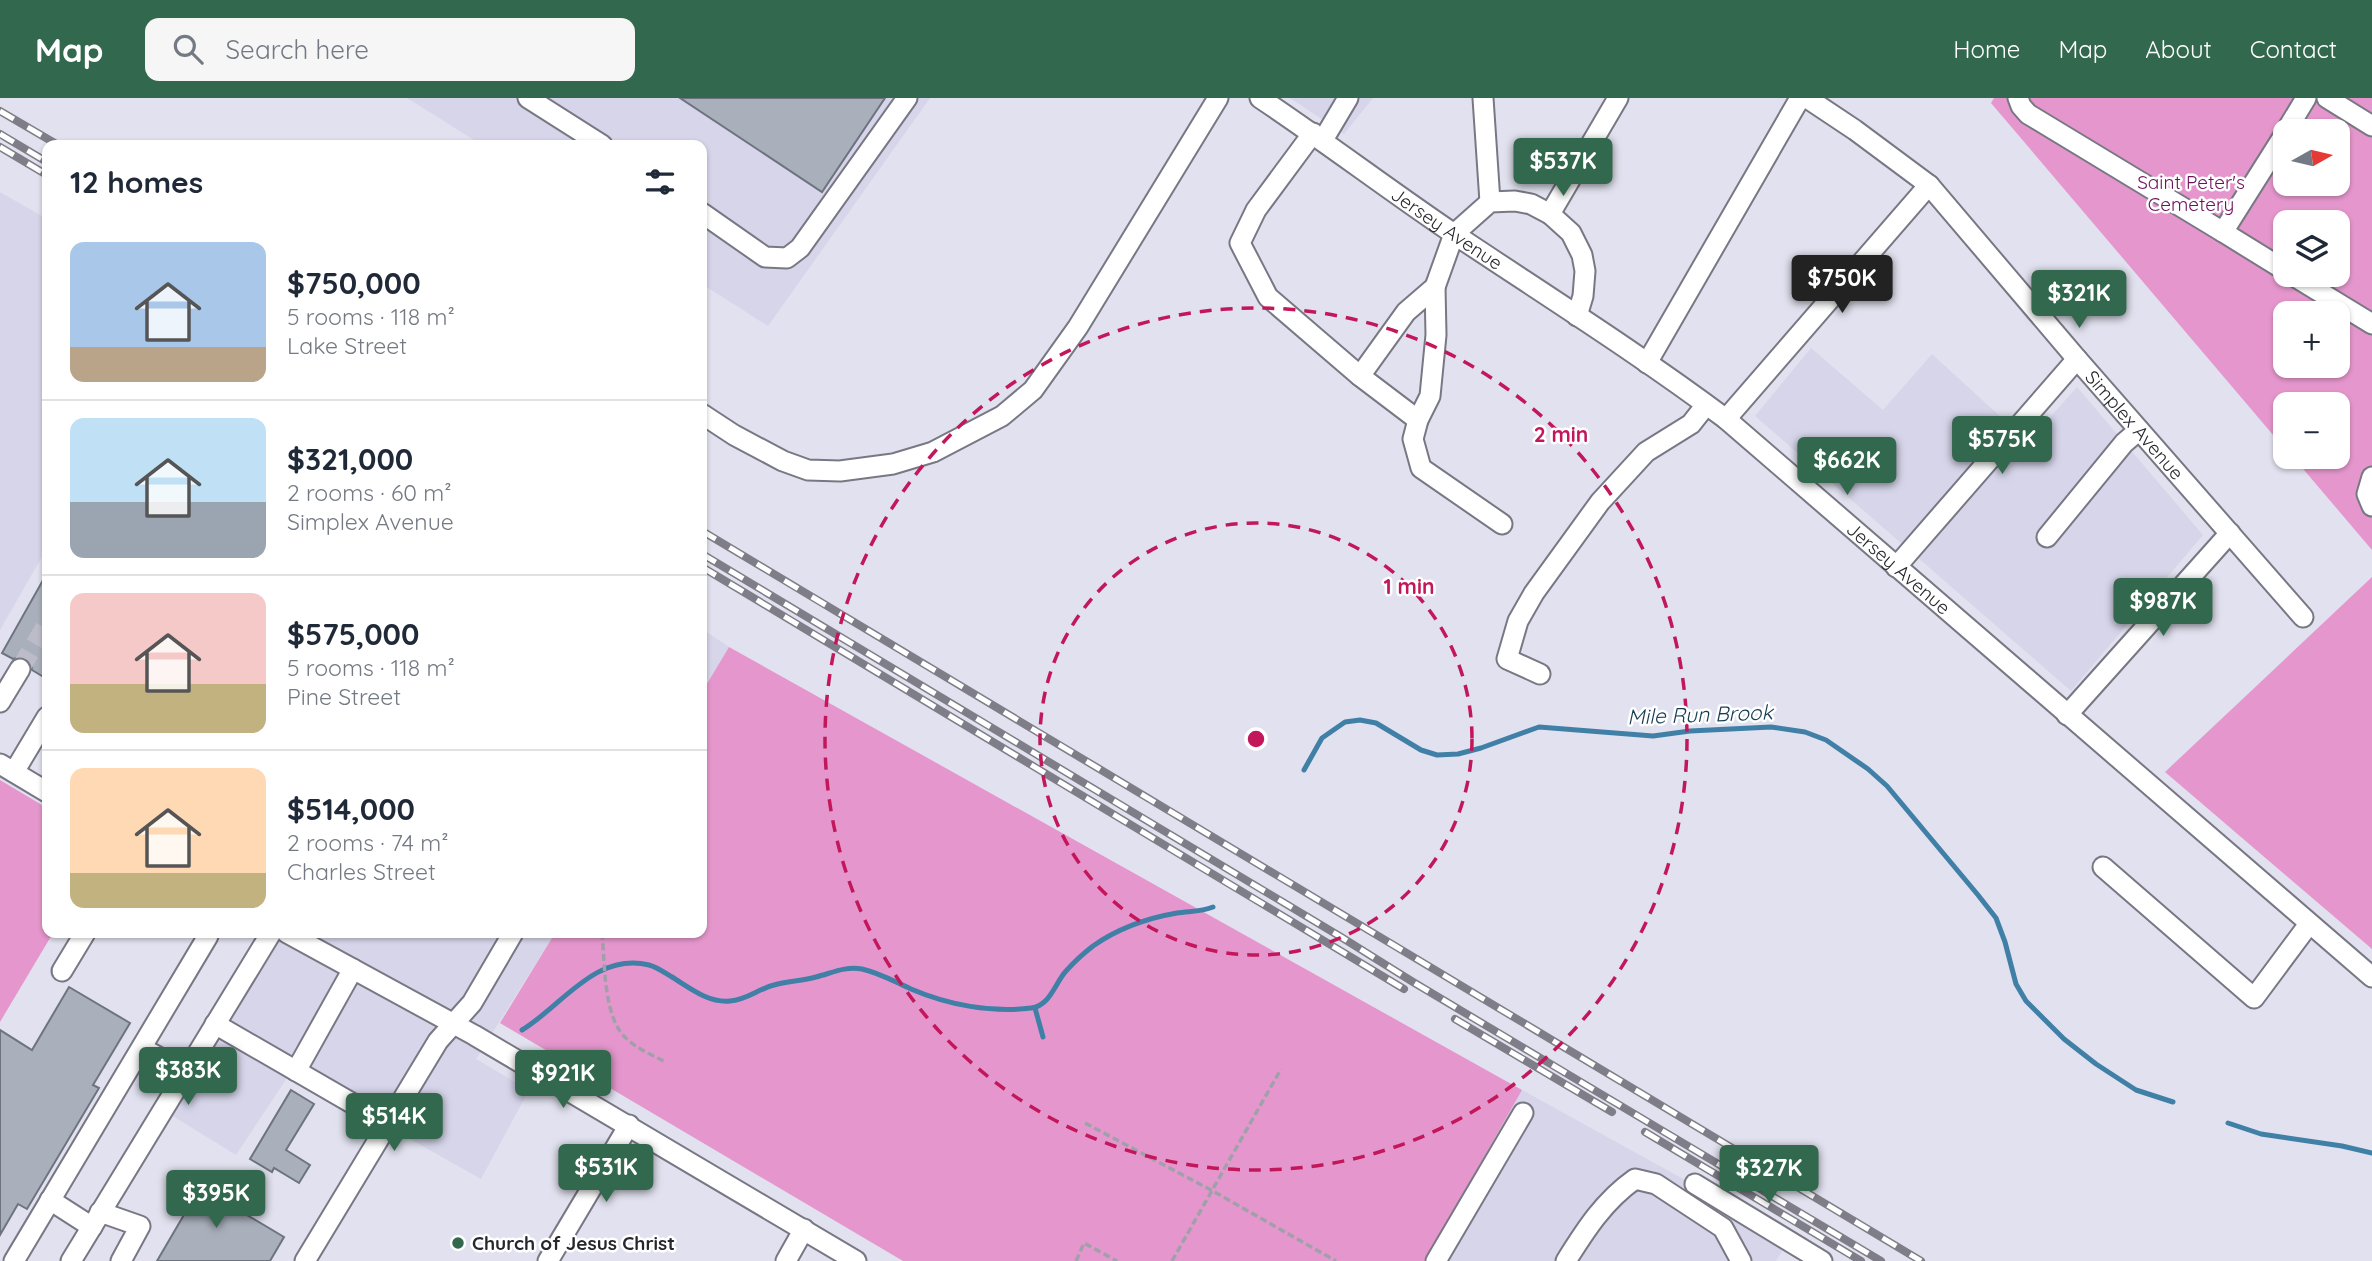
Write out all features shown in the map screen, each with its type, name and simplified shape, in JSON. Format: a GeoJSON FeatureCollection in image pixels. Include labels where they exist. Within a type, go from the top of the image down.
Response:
{"type":"FeatureCollection","features":[{"type":"Feature","properties":{"kind":"street"},"geometry":{"type":"LineString","coordinates":[[528,98],[594,140]]}},
{"type":"Feature","properties":{"kind":"street"},"geometry":{"type":"LineString","coordinates":[[707,216],[765,257],[787,258],[800,248],[907,98]]}},
{"type":"Feature","properties":{"kind":"street"},"geometry":{"type":"LineString","coordinates":[[707,417],[783,461],[808,470],[840,471],[893,464],[933,452],[1002,416],[1033,390],[1078,327],[1218,98]]}},
{"type":"Feature","properties":{"kind":"street","name":"Jersey Avenue"},"geometry":{"type":"LineString","coordinates":[[1260,98],[1726,419],[2372,977]]}},
{"type":"Feature","properties":{"kind":"street"},"geometry":{"type":"LineString","coordinates":[[1348,98],[1256,210],[1240,243],[1268,297],[1360,376],[1418,420]]}},
{"type":"Feature","properties":{"kind":"street"},"geometry":{"type":"LineString","coordinates":[[1483,98],[1490,202]]}},
{"type":"Feature","properties":{"kind":"street"},"geometry":{"type":"LineString","coordinates":[[1550,214],[1618,98]]}},
{"type":"Feature","properties":{"kind":"street"},"geometry":{"type":"LineString","coordinates":[[1647,363],[1800,98]]}},
{"type":"Feature","properties":{"kind":"street","name":"Simplex Avenue"},"geometry":{"type":"LineString","coordinates":[[1807,98],[1929,185],[2303,617]]}},
{"type":"Feature","properties":{"kind":"street"},"geometry":{"type":"LineString","coordinates":[[2018,98],[2028,114],[2273,263]]}},
{"type":"Feature","properties":{"kind":"street"},"geometry":{"type":"LineString","coordinates":[[2294,119],[2306,98]]}},
{"type":"Feature","properties":{"kind":"street"},"geometry":{"type":"LineString","coordinates":[[2327,98],[2372,126]]}},
{"type":"Feature","properties":{"kind":"street"},"geometry":{"type":"LineString","coordinates":[[2223,232],[2273,153]]}},
{"type":"Feature","properties":{"kind":"street"},"geometry":{"type":"LineString","coordinates":[[1726,419],[1929,185]]}},
{"type":"Feature","properties":{"kind":"street"},"geometry":{"type":"LineString","coordinates":[[1502,524],[1421,468],[1413,439],[1418,420],[1430,396],[1436,335],[1435,288],[1454,234],[1490,202],[1523,202],[1550,214],[1571,233],[1582,255],[1585,280],[1577,316]]}},
{"type":"Feature","properties":{"kind":"street"},"geometry":{"type":"LineString","coordinates":[[2312,287],[2372,324]]}},
{"type":"Feature","properties":{"kind":"street"},"geometry":{"type":"LineString","coordinates":[[1360,376],[1406,312],[1435,288]]}},
{"type":"Feature","properties":{"kind":"street"},"geometry":{"type":"LineString","coordinates":[[1896,567],[2077,359]]}},
{"type":"Feature","properties":{"kind":"street"},"geometry":{"type":"LineString","coordinates":[[1541,674],[1507,659],[1518,621],[1534,593],[1600,502],[1624,474],[1646,452],[1691,424],[1706,404]]}},
{"type":"Feature","properties":{"kind":"street"},"geometry":{"type":"LineString","coordinates":[[2047,537],[2124,443],[2139,430]]}},
{"type":"Feature","properties":{"kind":"street"},"geometry":{"type":"LineString","coordinates":[[2372,477],[2367,494],[2372,506]]}},
{"type":"Feature","properties":{"kind":"street"},"geometry":{"type":"LineString","coordinates":[[2067,715],[2230,533]]}},
{"type":"Feature","properties":{"kind":"street"},"geometry":{"type":"LineString","coordinates":[[0,702],[20,669]]}},
{"type":"Feature","properties":{"kind":"street"},"geometry":{"type":"LineString","coordinates":[[42,723],[7,768],[42,789]]}},
{"type":"Feature","properties":{"kind":"street"},"geometry":{"type":"LineString","coordinates":[[2103,867],[2254,998],[2309,924]]}},
{"type":"Feature","properties":{"kind":"street"},"geometry":{"type":"LineString","coordinates":[[62,971],[82,938]]}},
{"type":"Feature","properties":{"kind":"street"},"geometry":{"type":"LineString","coordinates":[[14,1261],[207,938]]}},
{"type":"Feature","properties":{"kind":"street"},"geometry":{"type":"LineString","coordinates":[[71,1261],[268,938]]}},
{"type":"Feature","properties":{"kind":"street"},"geometry":{"type":"LineString","coordinates":[[295,938],[453,1023],[856,1261]]}},
{"type":"Feature","properties":{"kind":"street"},"geometry":{"type":"LineString","coordinates":[[305,1261],[438,1041],[472,1003],[510,938]]}},
{"type":"Feature","properties":{"kind":"street"},"geometry":{"type":"LineString","coordinates":[[296,1071],[353,969]]}},
{"type":"Feature","properties":{"kind":"street"},"geometry":{"type":"LineString","coordinates":[[215,1024],[388,1124]]}},
{"type":"Feature","properties":{"kind":"street"},"geometry":{"type":"LineString","coordinates":[[142,1048],[186,1072]]}},
{"type":"Feature","properties":{"kind":"street"},"geometry":{"type":"LineString","coordinates":[[1436,1261],[1522,1113]]}},
{"type":"Feature","properties":{"kind":"street"},"geometry":{"type":"LineString","coordinates":[[548,1261],[629,1125]]}},
{"type":"Feature","properties":{"kind":"street"},"geometry":{"type":"LineString","coordinates":[[1566,1261],[1593,1218],[1617,1192],[1635,1179],[1656,1184],[1723,1228],[1741,1261]]}},
{"type":"Feature","properties":{"kind":"street"},"geometry":{"type":"LineString","coordinates":[[1695,1184],[1822,1261]]}},
{"type":"Feature","properties":{"kind":"street"},"geometry":{"type":"LineString","coordinates":[[50,1200],[96,1219],[140,1226],[121,1261]]}},
{"type":"Feature","properties":{"kind":"street"},"geometry":{"type":"LineString","coordinates":[[786,1261],[804,1229]]}},
{"type":"Feature","properties":{"kind":"path"},"geometry":{"type":"LineString","coordinates":[[603,938],[612,1019],[629,1042],[665,1062]]}},
{"type":"Feature","properties":{"kind":"path"},"geometry":{"type":"LineString","coordinates":[[1172,1261],[1281,1069]]}},
{"type":"Feature","properties":{"kind":"path"},"geometry":{"type":"LineString","coordinates":[[1085,1123],[1336,1261]]}},
{"type":"Feature","properties":{"kind":"path"},"geometry":{"type":"LineString","coordinates":[[1076,1261],[1084,1243],[1117,1261]]}},
{"type":"Feature","properties":{"kind":"shaded area"},"geometry":{"type":"Polygon","coordinates":[[[407,98],[930,98],[768,326],[707,287],[707,140],[474,140],[407,98]]]}},
{"type":"Feature","properties":{"kind":"shaded area"},"geometry":{"type":"Polygon","coordinates":[[[1290,98],[1373,98],[1344,134],[1290,98]]]}},
{"type":"Feature","properties":{"kind":"shaded area"},"geometry":{"type":"Polygon","coordinates":[[[0,192],[42,216],[42,557],[0,630],[0,192]]]}},
{"type":"Feature","properties":{"kind":"shaded area"},"geometry":{"type":"Polygon","coordinates":[[[1811,348],[1883,410],[1932,354],[2028,442],[2077,387],[2203,535],[2071,691],[1755,416],[1811,348]]]}},
{"type":"Feature","properties":{"kind":"shaded area"},"geometry":{"type":"Polygon","coordinates":[[[707,632],[729,647],[707,684],[707,632]]]}},
{"type":"Feature","properties":{"kind":"shaded area"},"geometry":{"type":"Polygon","coordinates":[[[260,938],[552,938],[476,1059],[529,1090],[481,1179],[291,1072],[236,1155],[163,1110],[260,938]]]}},
{"type":"Feature","properties":{"kind":"shaded area"},"geometry":{"type":"Polygon","coordinates":[[[1522,1090],[1790,1238],[1776,1261],[1425,1261],[1522,1090]]]}},
{"type":"Feature","properties":{"kind":"green space","name":"Saint Peter's Cemetery"},"geometry":{"type":"Polygon","coordinates":[[[1994,98],[2372,98],[2372,550],[2303,469],[2350,469],[2350,392],[2273,392],[2273,435],[1991,103],[1994,98]]]}},
{"type":"Feature","properties":{"kind":"green space"},"geometry":{"type":"Polygon","coordinates":[[[2372,577],[2372,949],[2165,772],[2372,577]]]}},
{"type":"Feature","properties":{"kind":"green space"},"geometry":{"type":"Polygon","coordinates":[[[729,647],[1522,1090],[1425,1261],[903,1261],[500,1023],[552,938],[707,938],[707,684],[729,647]]]}},
{"type":"Feature","properties":{"kind":"green space"},"geometry":{"type":"Polygon","coordinates":[[[0,780],[42,805],[42,938],[50,938],[0,1022],[0,780]]]}},
{"type":"Feature","properties":{"kind":"building"},"geometry":{"type":"Polygon","coordinates":[[[680,98],[885,98],[822,192],[680,98]]]}},
{"type":"Feature","properties":{"kind":"building"},"geometry":{"type":"Polygon","coordinates":[[[42,582],[42,676],[32,670],[26,658],[13,659],[2,653],[42,582]]]}},
{"type":"Feature","properties":{"kind":"building"},"geometry":{"type":"Polygon","coordinates":[[[69,987],[130,1023],[93,1085],[99,1088],[27,1209],[18,1204],[0,1235],[0,1030],[32,1050],[69,987]]]}},
{"type":"Feature","properties":{"kind":"building"},"geometry":{"type":"Polygon","coordinates":[[[291,1090],[314,1104],[286,1150],[310,1165],[299,1183],[274,1168],[272,1172],[250,1159],[291,1090]]]}},
{"type":"Feature","properties":{"kind":"building"},"geometry":{"type":"Polygon","coordinates":[[[185,1175],[227,1198],[225,1202],[284,1237],[270,1261],[157,1261],[185,1213],[168,1203],[185,1175]]]}},
{"type":"Feature","properties":{"kind":"waterway","name":"Mile Run Brook"},"geometry":{"type":"LineString","coordinates":[[1304,770],[1322,738],[1345,722],[1360,720],[1376,723],[1421,750],[1437,755],[1458,754],[1481,748],[1539,727],[1653,736],[1690,731],[1771,727],[1805,732],[1826,740],[1868,769],[1887,786],[1996,918],[2016,984],[2026,1001],[2064,1039],[2096,1064],[2136,1090],[2173,1102]]}},
{"type":"Feature","properties":{"kind":"waterway","name":"Mile Run Brook"},"geometry":{"type":"LineString","coordinates":[[522,1030],[596,974],[612,966],[630,963],[652,966],[700,994],[722,1001],[742,999],[779,984],[856,968],[875,973],[925,995],[955,1003],[1001,1009],[1031,1008],[1048,999],[1069,968],[1093,946],[1112,934],[1155,918],[1213,907]]}},
{"type":"Feature","properties":{"kind":"waterway"},"geometry":{"type":"LineString","coordinates":[[1035,1008],[1043,1037]]}},
{"type":"Feature","properties":{"kind":"waterway","name":"Mile Run Brook"},"geometry":{"type":"LineString","coordinates":[[2228,1123],[2261,1134],[2372,1153]]}},
{"type":"Feature","properties":{"kind":"tunnel"},"geometry":{"type":"LineString","coordinates":[[20,669],[42,632]]}},
{"type":"Feature","properties":{"kind":"railway"},"geometry":{"type":"LineString","coordinates":[[0,111],[49,140]]}},
{"type":"Feature","properties":{"kind":"railway"},"geometry":{"type":"LineString","coordinates":[[0,134],[42,159]]}},
{"type":"Feature","properties":{"kind":"railway"},"geometry":{"type":"LineString","coordinates":[[0,147],[42,172]]}},
{"type":"Feature","properties":{"kind":"railway"},"geometry":{"type":"LineString","coordinates":[[707,534],[1921,1261]]}},
{"type":"Feature","properties":{"kind":"railway"},"geometry":{"type":"LineString","coordinates":[[707,557],[1881,1261]]}},
{"type":"Feature","properties":{"kind":"railway"},"geometry":{"type":"LineString","coordinates":[[707,570],[1404,989]]}},
{"type":"Feature","properties":{"kind":"railway"},"geometry":{"type":"LineString","coordinates":[[1455,1019],[1612,1112]]}},
{"type":"Feature","properties":{"kind":"railway"},"geometry":{"type":"LineString","coordinates":[[1645,1132],[1861,1261]]}},
{"type":"Feature","properties":{"kind":"place","name":"Church of Jesus Christ"},"geometry":{"type":"Point","coordinates":[458,1243]}}]}
